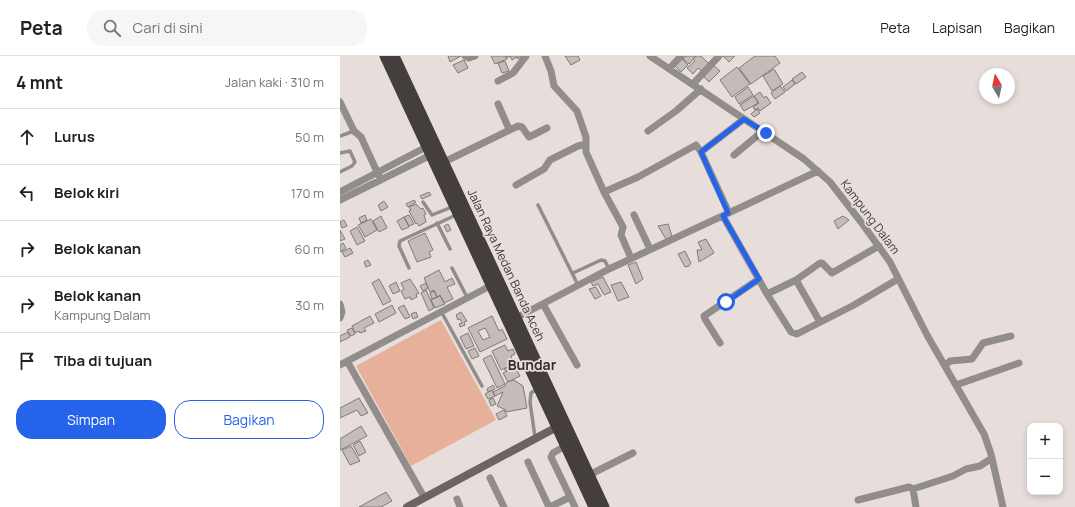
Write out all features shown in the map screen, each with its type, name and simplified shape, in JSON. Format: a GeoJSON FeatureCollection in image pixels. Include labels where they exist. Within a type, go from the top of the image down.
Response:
{"type":"FeatureCollection","features":[{"type":"Feature","properties":{"kind":"highway","name":"Jalan Raya Medan Banda Aceh"},"geometry":{"type":"LineString","coordinates":[[385,56],[433,149],[444,162],[516,318],[543,386],[556,427],[594,507]]}},
{"type":"Feature","properties":{"kind":"highway","name":"Jalan Raya Medan Banda Aceh"},"geometry":{"type":"LineString","coordinates":[[394,56],[457,210],[492,285],[604,507]]}},
{"type":"Feature","properties":{"kind":"main road"},"geometry":{"type":"LineString","coordinates":[[407,507],[556,427]]}},
{"type":"Feature","properties":{"kind":"street"},"geometry":{"type":"LineString","coordinates":[[465,56],[469,58],[475,56]]}},
{"type":"Feature","properties":{"kind":"street"},"geometry":{"type":"LineString","coordinates":[[498,81],[514,72],[526,56]]}},
{"type":"Feature","properties":{"kind":"street"},"geometry":{"type":"LineString","coordinates":[[545,56],[551,71],[554,86],[577,111],[585,135],[589,160],[623,227],[621,235],[631,258]]}},
{"type":"Feature","properties":{"kind":"street","name":"Kampung Dalam"},"geometry":{"type":"LineString","coordinates":[[650,56],[804,159],[830,182],[879,246],[944,366],[984,434],[992,458],[1003,507]]}},
{"type":"Feature","properties":{"kind":"street"},"geometry":{"type":"LineString","coordinates":[[669,69],[681,56]]}},
{"type":"Feature","properties":{"kind":"street"},"geometry":{"type":"LineString","coordinates":[[693,84],[719,56]]}},
{"type":"Feature","properties":{"kind":"street"},"geometry":{"type":"LineString","coordinates":[[648,131],[676,111],[701,89]]}},
{"type":"Feature","properties":{"kind":"street"},"geometry":{"type":"LineString","coordinates":[[340,102],[354,131],[361,138],[379,176]]}},
{"type":"Feature","properties":{"kind":"street"},"geometry":{"type":"LineString","coordinates":[[498,104],[509,129]]}},
{"type":"Feature","properties":{"kind":"street"},"geometry":{"type":"LineString","coordinates":[[701,152],[744,119]]}},
{"type":"Feature","properties":{"kind":"street"},"geometry":{"type":"LineString","coordinates":[[444,162],[509,129],[521,126],[527,136],[530,137],[547,128]]}},
{"type":"Feature","properties":{"kind":"street"},"geometry":{"type":"LineString","coordinates":[[734,155],[763,131]]}},
{"type":"Feature","properties":{"kind":"street"},"geometry":{"type":"LineString","coordinates":[[516,185],[544,169],[550,160],[578,146],[586,144]]}},
{"type":"Feature","properties":{"kind":"street"},"geometry":{"type":"LineString","coordinates":[[604,192],[638,177],[694,146],[698,147],[726,214],[759,279],[793,334],[820,322],[898,279]]}},
{"type":"Feature","properties":{"kind":"street"},"geometry":{"type":"LineString","coordinates":[[340,192],[379,176],[433,149]]}},
{"type":"Feature","properties":{"kind":"street"},"geometry":{"type":"LineString","coordinates":[[516,318],[609,268],[818,171]]}},
{"type":"Feature","properties":{"kind":"street"},"geometry":{"type":"LineString","coordinates":[[340,200],[379,176]]}},
{"type":"Feature","properties":{"kind":"street"},"geometry":{"type":"LineString","coordinates":[[634,215],[650,249]]}},
{"type":"Feature","properties":{"kind":"street"},"geometry":{"type":"LineString","coordinates":[[767,294],[796,280],[821,263],[830,273],[833,273],[879,246]]}},
{"type":"Feature","properties":{"kind":"street"},"geometry":{"type":"LineString","coordinates":[[720,343],[704,319],[704,316],[759,279]]}},
{"type":"Feature","properties":{"kind":"street"},"geometry":{"type":"LineString","coordinates":[[796,280],[820,322]]}},
{"type":"Feature","properties":{"kind":"street"},"geometry":{"type":"LineString","coordinates":[[340,365],[442,313],[492,285]]}},
{"type":"Feature","properties":{"kind":"street"},"geometry":{"type":"LineString","coordinates":[[340,304],[342,312],[340,318]]}},
{"type":"Feature","properties":{"kind":"street"},"geometry":{"type":"LineString","coordinates":[[543,304],[577,365]]}},
{"type":"Feature","properties":{"kind":"street"},"geometry":{"type":"LineString","coordinates":[[944,366],[950,361],[972,359],[983,343],[1011,336]]}},
{"type":"Feature","properties":{"kind":"street"},"geometry":{"type":"LineString","coordinates":[[347,361],[424,497]]}},
{"type":"Feature","properties":{"kind":"street"},"geometry":{"type":"LineString","coordinates":[[956,385],[1019,363]]}},
{"type":"Feature","properties":{"kind":"street"},"geometry":{"type":"LineString","coordinates":[[565,446],[553,453],[552,457],[575,507]]}},
{"type":"Feature","properties":{"kind":"street"},"geometry":{"type":"LineString","coordinates":[[589,475],[633,452]]}},
{"type":"Feature","properties":{"kind":"street"},"geometry":{"type":"LineString","coordinates":[[858,500],[907,487],[913,489],[953,476],[966,469],[980,466],[992,458]]}},
{"type":"Feature","properties":{"kind":"street"},"geometry":{"type":"LineString","coordinates":[[528,462],[550,507],[570,497]]}},
{"type":"Feature","properties":{"kind":"street"},"geometry":{"type":"LineString","coordinates":[[490,478],[504,507]]}},
{"type":"Feature","properties":{"kind":"street"},"geometry":{"type":"LineString","coordinates":[[913,489],[916,507]]}},
{"type":"Feature","properties":{"kind":"street"},"geometry":{"type":"LineString","coordinates":[[457,499],[460,507]]}},
{"type":"Feature","properties":{"kind":"lane"},"geometry":{"type":"LineString","coordinates":[[340,136],[354,131]]}},
{"type":"Feature","properties":{"kind":"lane"},"geometry":{"type":"LineString","coordinates":[[340,153],[350,151],[354,162],[352,166],[340,172]]}},
{"type":"Feature","properties":{"kind":"lane"},"geometry":{"type":"LineString","coordinates":[[423,202],[431,215],[434,216],[457,210]]}},
{"type":"Feature","properties":{"kind":"lane"},"geometry":{"type":"LineString","coordinates":[[538,205],[578,285]]}},
{"type":"Feature","properties":{"kind":"lane"},"geometry":{"type":"LineString","coordinates":[[409,268],[399,242],[437,223],[457,210]]}},
{"type":"Feature","properties":{"kind":"lane"},"geometry":{"type":"LineString","coordinates":[[437,223],[450,249]]}},
{"type":"Feature","properties":{"kind":"lane"},"geometry":{"type":"LineString","coordinates":[[573,273],[601,260],[605,261],[609,268]]}},
{"type":"Feature","properties":{"kind":"lane"},"geometry":{"type":"LineString","coordinates":[[452,268],[468,299]]}},
{"type":"Feature","properties":{"kind":"lane"},"geometry":{"type":"LineString","coordinates":[[442,313],[482,386]]}},
{"type":"Feature","properties":{"kind":"lane"},"geometry":{"type":"LineString","coordinates":[[535,438],[530,398],[532,393],[543,386]]}},
{"type":"Feature","properties":{"kind":"shaded area"},"geometry":{"type":"Polygon","coordinates":[[[441,320],[496,420],[411,466],[356,366],[441,320]]]}},
{"type":"Feature","properties":{"kind":"building"},"geometry":{"type":"Polygon","coordinates":[[[448,56],[461,56],[450,62],[448,56]]]}},
{"type":"Feature","properties":{"kind":"building"},"geometry":{"type":"Polygon","coordinates":[[[491,56],[505,56],[507,59],[495,64],[491,56]]]}},
{"type":"Feature","properties":{"kind":"building"},"geometry":{"type":"Polygon","coordinates":[[[510,56],[522,56],[518,59],[517,57],[512,60],[510,56]]]}},
{"type":"Feature","properties":{"kind":"building"},"geometry":{"type":"Polygon","coordinates":[[[565,56],[578,56],[580,60],[571,65],[565,56]]]}},
{"type":"Feature","properties":{"kind":"building"},"geometry":{"type":"Polygon","coordinates":[[[686,56],[696,56],[689,64],[683,59],[686,56]]]}},
{"type":"Feature","properties":{"kind":"building"},"geometry":{"type":"Polygon","coordinates":[[[696,56],[701,56],[709,64],[702,72],[698,68],[693,74],[687,68],[695,61],[693,59],[696,56]]]}},
{"type":"Feature","properties":{"kind":"building"},"geometry":{"type":"Polygon","coordinates":[[[723,56],[735,56],[729,62],[723,56]]]}},
{"type":"Feature","properties":{"kind":"building"},"geometry":{"type":"Polygon","coordinates":[[[755,56],[775,56],[780,63],[751,84],[739,68],[755,56]]]}},
{"type":"Feature","properties":{"kind":"building"},"geometry":{"type":"Polygon","coordinates":[[[682,59],[688,65],[681,72],[675,66],[682,59]]]}},
{"type":"Feature","properties":{"kind":"building"},"geometry":{"type":"Polygon","coordinates":[[[464,60],[468,68],[458,73],[453,65],[464,60]]]}},
{"type":"Feature","properties":{"kind":"building"},"geometry":{"type":"Polygon","coordinates":[[[505,61],[509,71],[502,73],[498,63],[505,61]]]}},
{"type":"Feature","properties":{"kind":"building"},"geometry":{"type":"Polygon","coordinates":[[[713,65],[720,71],[709,82],[704,77],[713,65]]]}},
{"type":"Feature","properties":{"kind":"building"},"geometry":{"type":"Polygon","coordinates":[[[737,67],[750,84],[732,97],[720,80],[737,67]]]}},
{"type":"Feature","properties":{"kind":"building"},"geometry":{"type":"Polygon","coordinates":[[[774,69],[783,84],[772,91],[763,76],[774,69]]]}},
{"type":"Feature","properties":{"kind":"building"},"geometry":{"type":"Polygon","coordinates":[[[802,72],[806,77],[796,84],[792,79],[802,72]]]}},
{"type":"Feature","properties":{"kind":"building"},"geometry":{"type":"Polygon","coordinates":[[[792,80],[795,84],[786,91],[783,87],[792,80]]]}},
{"type":"Feature","properties":{"kind":"building"},"geometry":{"type":"Polygon","coordinates":[[[780,86],[785,92],[775,99],[771,93],[780,86]]]}},
{"type":"Feature","properties":{"kind":"building"},"geometry":{"type":"Polygon","coordinates":[[[748,87],[753,95],[739,104],[735,97],[748,87]]]}},
{"type":"Feature","properties":{"kind":"building"},"geometry":{"type":"Polygon","coordinates":[[[760,92],[764,98],[766,96],[771,103],[760,111],[758,108],[755,110],[753,107],[759,103],[754,96],[760,92]]]}},
{"type":"Feature","properties":{"kind":"building"},"geometry":{"type":"Polygon","coordinates":[[[754,96],[758,103],[744,111],[740,105],[754,96]]]}},
{"type":"Feature","properties":{"kind":"building"},"geometry":{"type":"Polygon","coordinates":[[[757,109],[760,113],[754,117],[751,114],[757,109]]]}},
{"type":"Feature","properties":{"kind":"building"},"geometry":{"type":"Polygon","coordinates":[[[429,192],[431,195],[422,199],[420,196],[429,192]]]}},
{"type":"Feature","properties":{"kind":"building"},"geometry":{"type":"Polygon","coordinates":[[[414,200],[416,202],[408,207],[406,204],[414,200]]]}},
{"type":"Feature","properties":{"kind":"building"},"geometry":{"type":"Polygon","coordinates":[[[384,201],[388,207],[381,211],[378,205],[384,201]]]}},
{"type":"Feature","properties":{"kind":"building"},"geometry":{"type":"Polygon","coordinates":[[[416,204],[421,209],[423,208],[426,214],[424,215],[426,222],[419,226],[417,223],[416,224],[409,211],[411,210],[409,207],[416,204]]]}},
{"type":"Feature","properties":{"kind":"building"},"geometry":{"type":"Polygon","coordinates":[[[365,215],[367,220],[361,223],[359,218],[365,215]]]}},
{"type":"Feature","properties":{"kind":"building"},"geometry":{"type":"Polygon","coordinates":[[[409,215],[414,224],[409,226],[404,217],[409,215]]]}},
{"type":"Feature","properties":{"kind":"building"},"geometry":{"type":"Polygon","coordinates":[[[381,216],[387,228],[379,232],[373,221],[381,216]]]}},
{"type":"Feature","properties":{"kind":"building"},"geometry":{"type":"Polygon","coordinates":[[[843,216],[849,220],[838,229],[834,221],[843,216]]]}},
{"type":"Feature","properties":{"kind":"building"},"geometry":{"type":"Polygon","coordinates":[[[404,217],[409,227],[402,230],[397,221],[404,217]]]}},
{"type":"Feature","properties":{"kind":"building"},"geometry":{"type":"Polygon","coordinates":[[[371,219],[377,230],[365,237],[358,225],[371,219]]]}},
{"type":"Feature","properties":{"kind":"building"},"geometry":{"type":"Polygon","coordinates":[[[344,220],[347,226],[342,228],[340,222],[344,220]]]}},
{"type":"Feature","properties":{"kind":"building"},"geometry":{"type":"Polygon","coordinates":[[[448,224],[451,230],[447,232],[444,226],[448,224]]]}},
{"type":"Feature","properties":{"kind":"building"},"geometry":{"type":"Polygon","coordinates":[[[668,224],[672,236],[666,239],[658,226],[668,224]]]}},
{"type":"Feature","properties":{"kind":"building"},"geometry":{"type":"Polygon","coordinates":[[[357,227],[365,241],[357,245],[350,231],[357,227]]]}},
{"type":"Feature","properties":{"kind":"building"},"geometry":{"type":"Polygon","coordinates":[[[340,230],[345,239],[340,241],[340,230]]]}},
{"type":"Feature","properties":{"kind":"building"},"geometry":{"type":"Polygon","coordinates":[[[425,233],[433,250],[429,252],[431,257],[417,262],[408,241],[425,233]]]}},
{"type":"Feature","properties":{"kind":"building"},"geometry":{"type":"Polygon","coordinates":[[[706,239],[714,253],[699,262],[697,250],[702,250],[698,242],[706,239]]]}},
{"type":"Feature","properties":{"kind":"building"},"geometry":{"type":"Polygon","coordinates":[[[343,243],[346,248],[340,252],[340,245],[343,243]]]}},
{"type":"Feature","properties":{"kind":"building"},"geometry":{"type":"Polygon","coordinates":[[[350,248],[353,253],[345,257],[342,252],[350,248]]]}},
{"type":"Feature","properties":{"kind":"building"},"geometry":{"type":"Polygon","coordinates":[[[685,251],[691,263],[689,266],[685,267],[678,254],[685,251]]]}},
{"type":"Feature","properties":{"kind":"building"},"geometry":{"type":"Polygon","coordinates":[[[368,260],[371,265],[366,267],[364,262],[368,260]]]}},
{"type":"Feature","properties":{"kind":"building"},"geometry":{"type":"Polygon","coordinates":[[[636,262],[643,279],[636,284],[628,265],[636,262]]]}},
{"type":"Feature","properties":{"kind":"building"},"geometry":{"type":"Polygon","coordinates":[[[439,270],[445,282],[452,278],[455,284],[447,287],[453,299],[444,303],[440,295],[437,297],[434,290],[430,292],[424,278],[439,270]]]}},
{"type":"Feature","properties":{"kind":"building"},"geometry":{"type":"Polygon","coordinates":[[[603,277],[611,292],[604,295],[598,284],[593,286],[591,282],[603,277]]]}},
{"type":"Feature","properties":{"kind":"building"},"geometry":{"type":"Polygon","coordinates":[[[379,279],[391,301],[383,305],[372,283],[379,279]]]}},
{"type":"Feature","properties":{"kind":"building"},"geometry":{"type":"Polygon","coordinates":[[[410,279],[419,293],[416,294],[417,297],[411,300],[410,297],[405,299],[401,291],[404,289],[401,283],[410,279]]]}},
{"type":"Feature","properties":{"kind":"building"},"geometry":{"type":"Polygon","coordinates":[[[396,282],[400,291],[393,294],[389,286],[396,282]]]}},
{"type":"Feature","properties":{"kind":"building"},"geometry":{"type":"Polygon","coordinates":[[[621,282],[629,297],[618,301],[611,285],[621,282]]]}},
{"type":"Feature","properties":{"kind":"building"},"geometry":{"type":"Polygon","coordinates":[[[426,283],[428,288],[423,291],[420,286],[426,283]]]}},
{"type":"Feature","properties":{"kind":"building"},"geometry":{"type":"Polygon","coordinates":[[[596,287],[601,296],[595,299],[589,289],[596,287]]]}},
{"type":"Feature","properties":{"kind":"building"},"geometry":{"type":"Polygon","coordinates":[[[426,290],[434,308],[429,311],[421,293],[426,290]]]}},
{"type":"Feature","properties":{"kind":"building"},"geometry":{"type":"Polygon","coordinates":[[[434,291],[437,297],[432,299],[430,293],[434,291]]]}},
{"type":"Feature","properties":{"kind":"building"},"geometry":{"type":"Polygon","coordinates":[[[440,296],[445,304],[435,308],[431,300],[440,296]]]}},
{"type":"Feature","properties":{"kind":"building"},"geometry":{"type":"Polygon","coordinates":[[[392,305],[396,313],[379,322],[375,314],[392,305]]]}},
{"type":"Feature","properties":{"kind":"building"},"geometry":{"type":"Polygon","coordinates":[[[404,305],[410,317],[405,319],[398,308],[404,305]]]}},
{"type":"Feature","properties":{"kind":"building"},"geometry":{"type":"Polygon","coordinates":[[[416,312],[418,317],[413,319],[411,314],[416,312]]]}},
{"type":"Feature","properties":{"kind":"building"},"geometry":{"type":"Polygon","coordinates":[[[461,312],[467,321],[464,322],[465,325],[460,327],[459,324],[462,323],[460,319],[458,320],[456,315],[461,312]]]}},
{"type":"Feature","properties":{"kind":"building"},"geometry":{"type":"Polygon","coordinates":[[[370,316],[374,323],[364,328],[366,331],[360,333],[359,331],[355,333],[352,326],[370,316]]]}},
{"type":"Feature","properties":{"kind":"building"},"geometry":{"type":"Polygon","coordinates":[[[492,316],[499,331],[502,329],[507,339],[480,352],[468,328],[492,316]],[[485,328],[478,331],[483,340],[490,337],[485,328]]]}},
{"type":"Feature","properties":{"kind":"building"},"geometry":{"type":"Polygon","coordinates":[[[352,328],[355,334],[351,336],[347,330],[352,328]]]}},
{"type":"Feature","properties":{"kind":"building"},"geometry":{"type":"Polygon","coordinates":[[[348,332],[350,337],[340,342],[340,336],[348,332]]]}},
{"type":"Feature","properties":{"kind":"building"},"geometry":{"type":"Polygon","coordinates":[[[468,333],[474,346],[466,349],[460,337],[468,333]]]}},
{"type":"Feature","properties":{"kind":"building"},"geometry":{"type":"Polygon","coordinates":[[[505,345],[508,351],[513,349],[515,354],[511,356],[514,364],[501,370],[492,351],[505,345]]]}},
{"type":"Feature","properties":{"kind":"building"},"geometry":{"type":"Polygon","coordinates":[[[475,348],[479,356],[472,359],[468,351],[475,348]]]}},
{"type":"Feature","properties":{"kind":"building"},"geometry":{"type":"Polygon","coordinates":[[[491,355],[505,384],[497,388],[483,359],[491,355]]]}},
{"type":"Feature","properties":{"kind":"building"},"geometry":{"type":"Polygon","coordinates":[[[514,364],[516,366],[506,371],[504,369],[514,364]]]}},
{"type":"Feature","properties":{"kind":"building"},"geometry":{"type":"Polygon","coordinates":[[[515,367],[520,376],[508,382],[503,373],[515,367]]]}},
{"type":"Feature","properties":{"kind":"building"},"geometry":{"type":"Polygon","coordinates":[[[514,380],[523,386],[527,408],[506,412],[506,410],[497,406],[503,392],[495,396],[493,392],[505,386],[507,382],[514,380]]]}},
{"type":"Feature","properties":{"kind":"building"},"geometry":{"type":"Polygon","coordinates":[[[493,385],[495,389],[488,392],[487,389],[493,385]]]}},
{"type":"Feature","properties":{"kind":"building"},"geometry":{"type":"Polygon","coordinates":[[[492,390],[495,396],[488,399],[485,394],[492,390]]]}},
{"type":"Feature","properties":{"kind":"building"},"geometry":{"type":"Polygon","coordinates":[[[359,398],[368,413],[361,416],[357,410],[340,418],[340,408],[359,398]]]}},
{"type":"Feature","properties":{"kind":"building"},"geometry":{"type":"Polygon","coordinates":[[[493,398],[496,404],[491,406],[489,400],[493,398]]]}},
{"type":"Feature","properties":{"kind":"building"},"geometry":{"type":"Polygon","coordinates":[[[504,410],[507,416],[499,420],[496,414],[504,410]]]}},
{"type":"Feature","properties":{"kind":"building"},"geometry":{"type":"Polygon","coordinates":[[[361,426],[367,436],[340,450],[340,439],[361,426]]]}},
{"type":"Feature","properties":{"kind":"building"},"geometry":{"type":"Polygon","coordinates":[[[360,441],[366,452],[359,456],[353,445],[360,441]]]}},
{"type":"Feature","properties":{"kind":"building"},"geometry":{"type":"Polygon","coordinates":[[[351,446],[360,461],[350,465],[342,450],[351,446]]]}},
{"type":"Feature","properties":{"kind":"building"},"geometry":{"type":"Polygon","coordinates":[[[386,492],[392,501],[381,507],[359,507],[386,492]]]}},
{"type":"Feature","properties":{"kind":"district","name":"Bundar"},"geometry":{"type":"Point","coordinates":[532,365]}},
{"type":"Feature","properties":{"kind":"route"},"geometry":{"type":"LineString","coordinates":[[726,302],[759,279],[723,216],[728,213],[701,152],[744,119],[766,133]]}}]}
